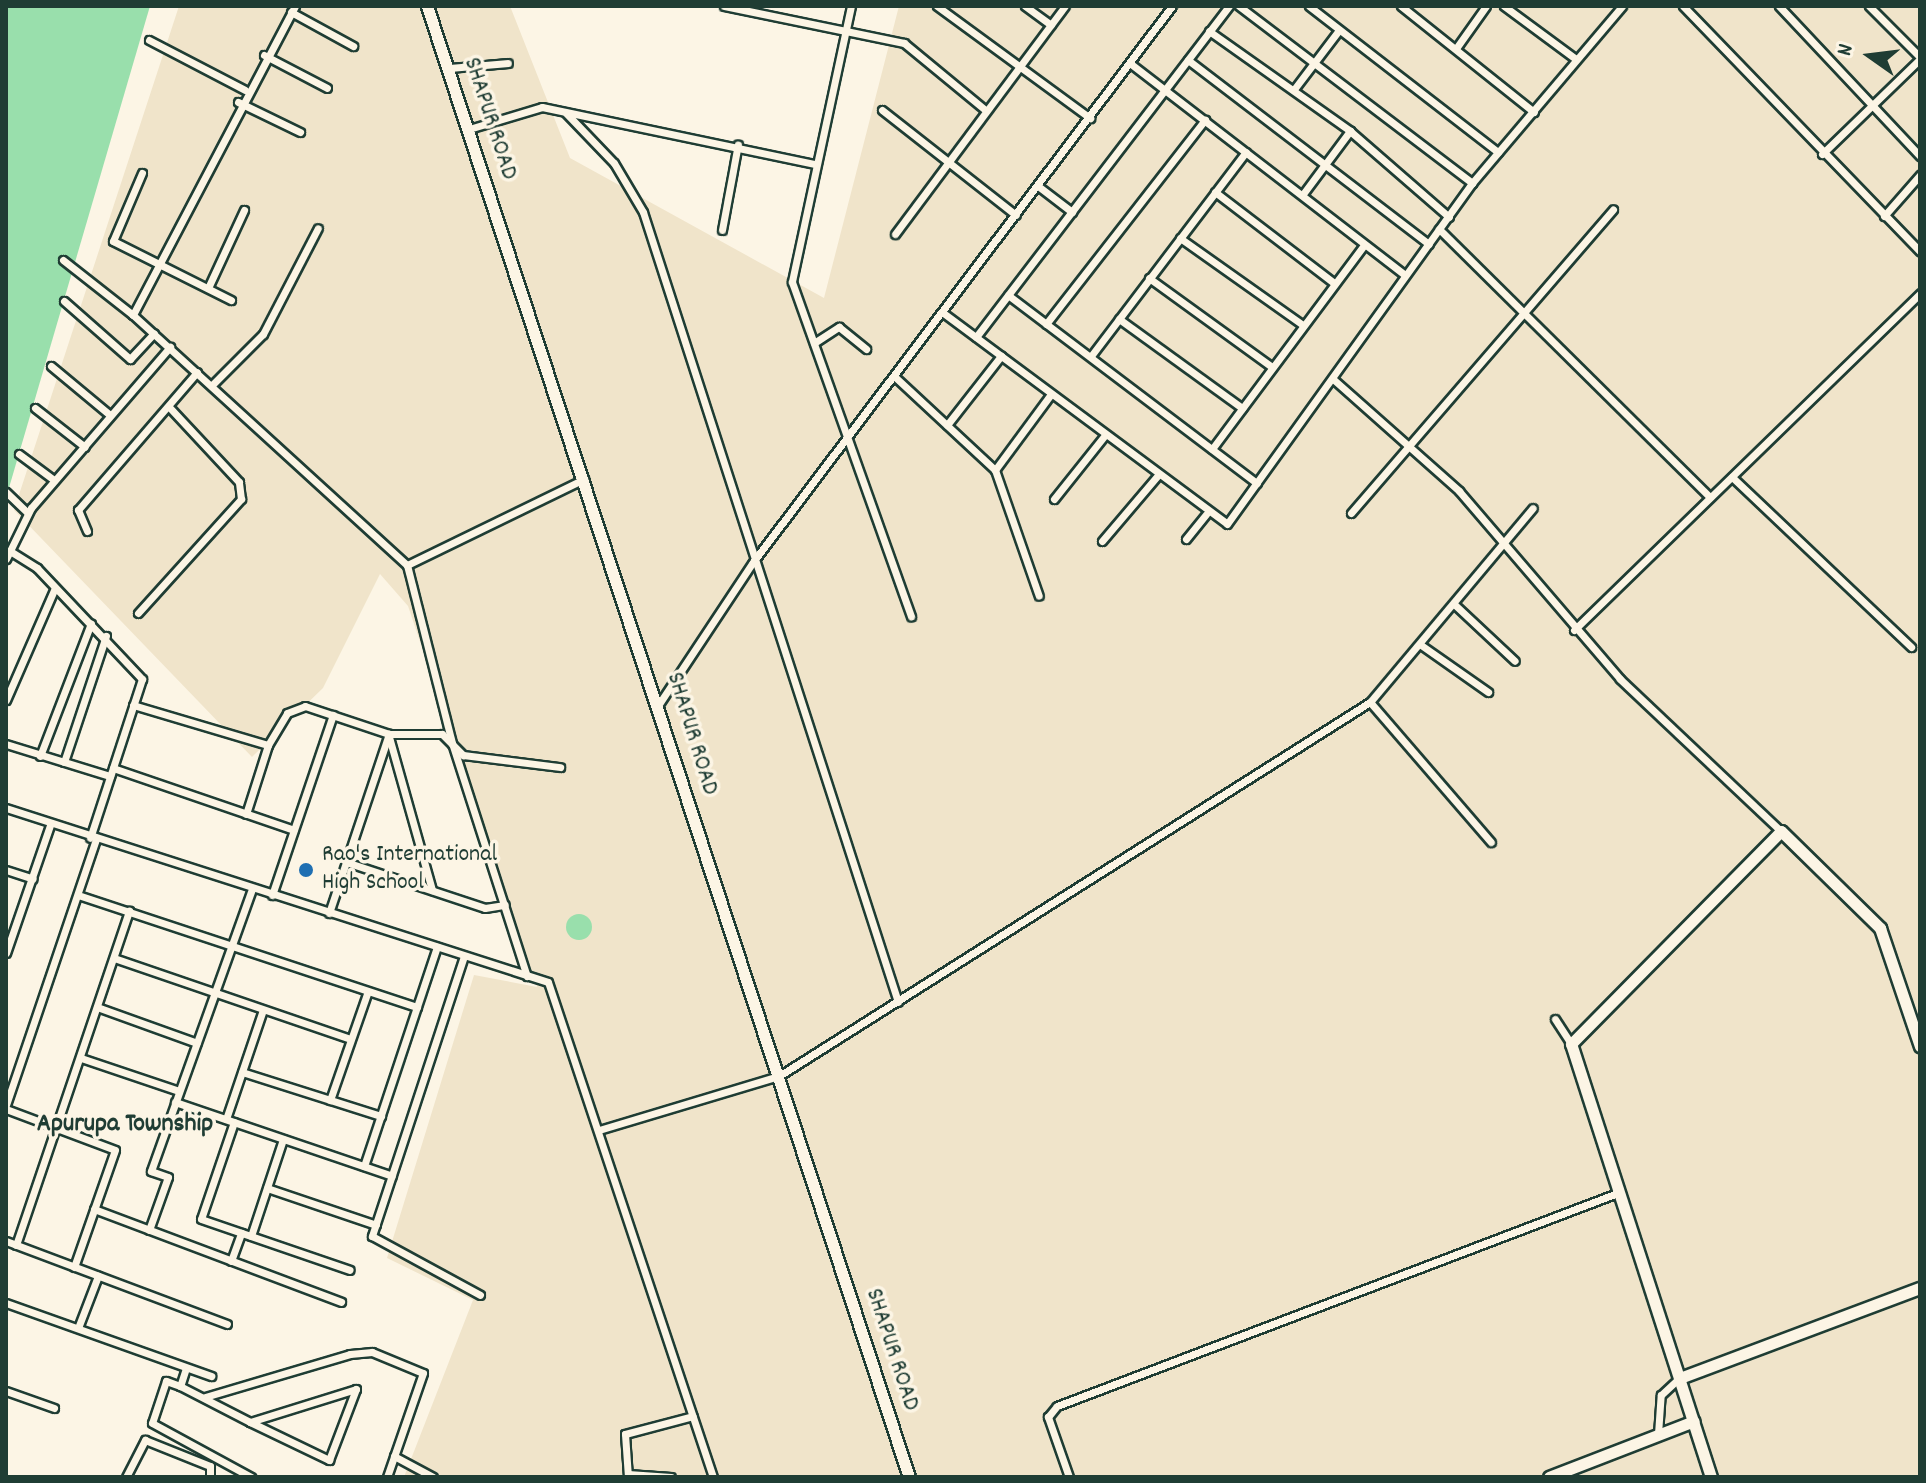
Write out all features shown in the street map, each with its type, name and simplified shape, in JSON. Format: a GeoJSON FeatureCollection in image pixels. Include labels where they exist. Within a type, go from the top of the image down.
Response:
{"type":"FeatureCollection","features":[{"type":"Feature","properties":{"kind":"street","name":"SHAPUR ROAD"},"geometry":{"type":"LineString","coordinates":[[427,6],[450,68],[909,1477]]}},
{"type":"Feature","properties":{"kind":"street"},"geometry":{"type":"LineString","coordinates":[[724,6],[904,43],[984,109]]}},
{"type":"Feature","properties":{"kind":"street"},"geometry":{"type":"LineString","coordinates":[[851,6],[792,282],[911,616]]}},
{"type":"Feature","properties":{"kind":"street"},"geometry":{"type":"LineString","coordinates":[[937,6],[1090,118]]}},
{"type":"Feature","properties":{"kind":"street"},"geometry":{"type":"LineString","coordinates":[[1025,6],[1051,25]]}},
{"type":"Feature","properties":{"kind":"street"},"geometry":{"type":"LineString","coordinates":[[895,234],[984,109],[1065,6]]}},
{"type":"Feature","properties":{"kind":"street"},"geometry":{"type":"LineString","coordinates":[[657,707],[753,562],[1172,6]]}},
{"type":"Feature","properties":{"kind":"street"},"geometry":{"type":"LineString","coordinates":[[976,337],[1229,6]]}},
{"type":"Feature","properties":{"kind":"street"},"geometry":{"type":"LineString","coordinates":[[1239,6],[1472,183]]}},
{"type":"Feature","properties":{"kind":"street"},"geometry":{"type":"LineString","coordinates":[[1309,6],[1498,152]]}},
{"type":"Feature","properties":{"kind":"street"},"geometry":{"type":"LineString","coordinates":[[1401,6],[1457,47],[1534,112]]}},
{"type":"Feature","properties":{"kind":"street"},"geometry":{"type":"LineString","coordinates":[[1457,47],[1486,6]]}},
{"type":"Feature","properties":{"kind":"street"},"geometry":{"type":"LineString","coordinates":[[1504,6],[1576,59]]}},
{"type":"Feature","properties":{"kind":"street"},"geometry":{"type":"LineString","coordinates":[[942,312],[1206,514],[1231,521],[1472,183],[1619,9],[1609,6]]}},
{"type":"Feature","properties":{"kind":"street"},"geometry":{"type":"LineString","coordinates":[[1779,6],[1920,156]]}},
{"type":"Feature","properties":{"kind":"street"},"geometry":{"type":"LineString","coordinates":[[133,315],[238,102],[293,8],[353,46]]}},
{"type":"Feature","properties":{"kind":"street"},"geometry":{"type":"LineString","coordinates":[[1688,8],[1822,154],[1920,251]]}},
{"type":"Feature","properties":{"kind":"street"},"geometry":{"type":"LineString","coordinates":[[1822,154],[1920,58],[1874,8]]}},
{"type":"Feature","properties":{"kind":"street"},"geometry":{"type":"LineString","coordinates":[[1295,88],[1339,30]]}},
{"type":"Feature","properties":{"kind":"street"},"geometry":{"type":"LineString","coordinates":[[1209,31],[1295,88],[1449,217]]}},
{"type":"Feature","properties":{"kind":"street"},"geometry":{"type":"LineString","coordinates":[[149,40],[245,90]]}},
{"type":"Feature","properties":{"kind":"street"},"geometry":{"type":"LineString","coordinates":[[264,55],[327,88]]}},
{"type":"Feature","properties":{"kind":"street"},"geometry":{"type":"LineString","coordinates":[[1188,60],[1327,162],[1429,244]]}},
{"type":"Feature","properties":{"kind":"street"},"geometry":{"type":"LineString","coordinates":[[450,68],[508,63]]}},
{"type":"Feature","properties":{"kind":"street"},"geometry":{"type":"LineString","coordinates":[[1131,64],[1405,275]]}},
{"type":"Feature","properties":{"kind":"street"},"geometry":{"type":"LineString","coordinates":[[238,102],[300,132]]}},
{"type":"Feature","properties":{"kind":"street"},"geometry":{"type":"LineString","coordinates":[[469,129],[542,107],[738,144],[815,164]]}},
{"type":"Feature","properties":{"kind":"street"},"geometry":{"type":"LineString","coordinates":[[882,110],[1016,215]]}},
{"type":"Feature","properties":{"kind":"street"},"geometry":{"type":"LineString","coordinates":[[566,113],[614,163],[643,212],[753,562],[898,1002]]}},
{"type":"Feature","properties":{"kind":"street"},"geometry":{"type":"LineString","coordinates":[[1046,324],[1205,120]]}},
{"type":"Feature","properties":{"kind":"street"},"geometry":{"type":"LineString","coordinates":[[1303,194],[1350,131]]}},
{"type":"Feature","properties":{"kind":"street"},"geometry":{"type":"LineString","coordinates":[[722,230],[738,144]]}},
{"type":"Feature","properties":{"kind":"street"},"geometry":{"type":"LineString","coordinates":[[1091,356],[1246,152]]}},
{"type":"Feature","properties":{"kind":"street"},"geometry":{"type":"LineString","coordinates":[[142,173],[113,241],[231,300]]}},
{"type":"Feature","properties":{"kind":"street"},"geometry":{"type":"LineString","coordinates":[[1884,216],[1920,175]]}},
{"type":"Feature","properties":{"kind":"street"},"geometry":{"type":"LineString","coordinates":[[1038,186],[1072,212]]}},
{"type":"Feature","properties":{"kind":"street"},"geometry":{"type":"LineString","coordinates":[[1215,192],[1334,283]]}},
{"type":"Feature","properties":{"kind":"street"},"geometry":{"type":"LineString","coordinates":[[1351,513],[1411,448],[1613,209]]}},
{"type":"Feature","properties":{"kind":"street"},"geometry":{"type":"LineString","coordinates":[[208,288],[244,210]]}},
{"type":"Feature","properties":{"kind":"street"},"geometry":{"type":"LineString","coordinates":[[212,385],[263,334],[318,228]]}},
{"type":"Feature","properties":{"kind":"street"},"geometry":{"type":"LineString","coordinates":[[1439,229],[1710,497]]}},
{"type":"Feature","properties":{"kind":"street"},"geometry":{"type":"LineString","coordinates":[[1180,238],[1303,325]]}},
{"type":"Feature","properties":{"kind":"street"},"geometry":{"type":"LineString","coordinates":[[1212,449],[1364,245]]}},
{"type":"Feature","properties":{"kind":"street"},"geometry":{"type":"LineString","coordinates":[[63,260],[170,347],[407,565],[452,743],[527,976]]}},
{"type":"Feature","properties":{"kind":"street"},"geometry":{"type":"LineString","coordinates":[[1149,278],[1272,367]]}},
{"type":"Feature","properties":{"kind":"street"},"geometry":{"type":"LineString","coordinates":[[1574,630],[1920,293]]}},
{"type":"Feature","properties":{"kind":"street"},"geometry":{"type":"LineString","coordinates":[[1008,295],[1257,483]]}},
{"type":"Feature","properties":{"kind":"street"},"geometry":{"type":"LineString","coordinates":[[64,301],[130,359],[154,333]]}},
{"type":"Feature","properties":{"kind":"street"},"geometry":{"type":"LineString","coordinates":[[1119,319],[1242,408]]}},
{"type":"Feature","properties":{"kind":"street"},"geometry":{"type":"LineString","coordinates":[[814,343],[839,327],[866,349]]}},
{"type":"Feature","properties":{"kind":"street"},"geometry":{"type":"LineString","coordinates":[[74,1267],[115,1150],[6,1107],[81,896],[111,772],[142,679],[106,636],[55,588],[8,555],[28,513],[170,347]]}},
{"type":"Feature","properties":{"kind":"street"},"geometry":{"type":"LineString","coordinates":[[947,425],[1001,356]]}},
{"type":"Feature","properties":{"kind":"street"},"geometry":{"type":"LineString","coordinates":[[51,366],[110,415]]}},
{"type":"Feature","properties":{"kind":"street"},"geometry":{"type":"LineString","coordinates":[[87,531],[78,510],[197,372]]}},
{"type":"Feature","properties":{"kind":"street"},"geometry":{"type":"LineString","coordinates":[[894,376],[995,470],[1039,596]]}},
{"type":"Feature","properties":{"kind":"street"},"geometry":{"type":"LineString","coordinates":[[1333,379],[1411,448],[1574,630],[1880,928],[1920,1046]]}},
{"type":"Feature","properties":{"kind":"street"},"geometry":{"type":"LineString","coordinates":[[995,470],[1051,394]]}},
{"type":"Feature","properties":{"kind":"street"},"geometry":{"type":"LineString","coordinates":[[138,613],[241,499],[239,482],[169,407]]}},
{"type":"Feature","properties":{"kind":"street"},"geometry":{"type":"LineString","coordinates":[[35,408],[85,447]]}},
{"type":"Feature","properties":{"kind":"street"},"geometry":{"type":"LineString","coordinates":[[1054,499],[1105,435]]}},
{"type":"Feature","properties":{"kind":"street"},"geometry":{"type":"LineString","coordinates":[[19,454],[54,480]]}},
{"type":"Feature","properties":{"kind":"street"},"geometry":{"type":"LineString","coordinates":[[1102,541],[1158,475]]}},
{"type":"Feature","properties":{"kind":"street"},"geometry":{"type":"LineString","coordinates":[[1732,477],[1911,647]]}},
{"type":"Feature","properties":{"kind":"street"},"geometry":{"type":"LineString","coordinates":[[407,565],[584,479]]}},
{"type":"Feature","properties":{"kind":"street"},"geometry":{"type":"LineString","coordinates":[[6,492],[28,513]]}},
{"type":"Feature","properties":{"kind":"street"},"geometry":{"type":"LineString","coordinates":[[599,1130],[779,1076],[1370,702],[1533,508]]}},
{"type":"Feature","properties":{"kind":"street"},"geometry":{"type":"LineString","coordinates":[[1186,539],[1206,514]]}},
{"type":"Feature","properties":{"kind":"street"},"geometry":{"type":"LineString","coordinates":[[6,700],[55,588]]}},
{"type":"Feature","properties":{"kind":"street"},"geometry":{"type":"LineString","coordinates":[[1454,604],[1515,661]]}},
{"type":"Feature","properties":{"kind":"street"},"geometry":{"type":"LineString","coordinates":[[40,756],[91,623]]}},
{"type":"Feature","properties":{"kind":"street"},"geometry":{"type":"LineString","coordinates":[[64,762],[106,636]]}},
{"type":"Feature","properties":{"kind":"street"},"geometry":{"type":"LineString","coordinates":[[1421,645],[1488,692]]}},
{"type":"Feature","properties":{"kind":"street"},"geometry":{"type":"LineString","coordinates":[[1370,702],[1491,842]]}},
{"type":"Feature","properties":{"kind":"street"},"geometry":{"type":"LineString","coordinates":[[133,705],[268,745]]}},
{"type":"Feature","properties":{"kind":"street"},"geometry":{"type":"LineString","coordinates":[[246,814],[268,745],[287,713],[305,706],[389,734],[442,734],[463,755],[560,767]]}},
{"type":"Feature","properties":{"kind":"street"},"geometry":{"type":"LineString","coordinates":[[272,895],[333,715]]}},
{"type":"Feature","properties":{"kind":"street"},"geometry":{"type":"LineString","coordinates":[[329,913],[389,734]]}},
{"type":"Feature","properties":{"kind":"street"},"geometry":{"type":"LineString","coordinates":[[389,734],[432,890]]}},
{"type":"Feature","properties":{"kind":"street"},"geometry":{"type":"LineString","coordinates":[[6,744],[40,756],[111,772],[294,830]]}},
{"type":"Feature","properties":{"kind":"street"},"geometry":{"type":"LineString","coordinates":[[6,808],[93,839],[548,982],[713,1477]]}},
{"type":"Feature","properties":{"kind":"street"},"geometry":{"type":"LineString","coordinates":[[6,953],[50,825]]}},
{"type":"Feature","properties":{"kind":"street"},"geometry":{"type":"LineString","coordinates":[[1571,1044],[1781,831]]}},
{"type":"Feature","properties":{"kind":"street"},"geometry":{"type":"LineString","coordinates":[[346,862],[485,908],[505,905]]}},
{"type":"Feature","properties":{"kind":"street"},"geometry":{"type":"LineString","coordinates":[[6,870],[33,879]]}},
{"type":"Feature","properties":{"kind":"street"},"geometry":{"type":"LineString","coordinates":[[149,1230],[168,1177],[151,1171],[252,889]]}},
{"type":"Feature","properties":{"kind":"street"},"geometry":{"type":"LineString","coordinates":[[81,896],[417,1007]]}},
{"type":"Feature","properties":{"kind":"street"},"geometry":{"type":"LineString","coordinates":[[16,1245],[60,1129],[129,911]]}},
{"type":"Feature","properties":{"kind":"street"},"geometry":{"type":"LineString","coordinates":[[6,925],[15,928]]}},
{"type":"Feature","properties":{"kind":"street"},"geometry":{"type":"LineString","coordinates":[[364,1166],[437,947]]}},
{"type":"Feature","properties":{"kind":"street"},"geometry":{"type":"LineString","coordinates":[[464,956],[372,1236],[480,1295]]}},
{"type":"Feature","properties":{"kind":"street"},"geometry":{"type":"LineString","coordinates":[[114,958],[351,1039]]}},
{"type":"Feature","properties":{"kind":"street"},"geometry":{"type":"LineString","coordinates":[[330,1100],[368,991]]}},
{"type":"Feature","properties":{"kind":"street"},"geometry":{"type":"LineString","coordinates":[[97,1007],[197,1043]]}},
{"type":"Feature","properties":{"kind":"street"},"geometry":{"type":"LineString","coordinates":[[263,1010],[242,1072],[201,1219],[350,1270]]}},
{"type":"Feature","properties":{"kind":"street"},"geometry":{"type":"LineString","coordinates":[[1555,1019],[1571,1044],[1622,1191],[1711,1477]]}},
{"type":"Feature","properties":{"kind":"street"},"geometry":{"type":"LineString","coordinates":[[81,1058],[179,1091]]}},
{"type":"Feature","properties":{"kind":"street"},"geometry":{"type":"LineString","coordinates":[[242,1072],[381,1116]]}},
{"type":"Feature","properties":{"kind":"street"},"geometry":{"type":"LineString","coordinates":[[175,1102],[392,1176]]}},
{"type":"Feature","properties":{"kind":"street"},"geometry":{"type":"LineString","coordinates":[[251,1236],[283,1139]]}},
{"type":"Feature","properties":{"kind":"street"},"geometry":{"type":"LineString","coordinates":[[267,1188],[376,1225]]}},
{"type":"Feature","properties":{"kind":"street"},"geometry":{"type":"LineString","coordinates":[[1069,1477],[1050,1425],[1057,1406],[1622,1191]]}},
{"type":"Feature","properties":{"kind":"street"},"geometry":{"type":"LineString","coordinates":[[94,1209],[341,1302]]}},
{"type":"Feature","properties":{"kind":"street"},"geometry":{"type":"LineString","coordinates":[[231,1261],[241,1233]]}},
{"type":"Feature","properties":{"kind":"street"},"geometry":{"type":"LineString","coordinates":[[6,1241],[227,1324]]}},
{"type":"Feature","properties":{"kind":"street"},"geometry":{"type":"LineString","coordinates":[[78,1328],[98,1276]]}},
{"type":"Feature","properties":{"kind":"street"},"geometry":{"type":"LineString","coordinates":[[1658,1434],[1661,1395],[1680,1378],[1920,1288]]}},
{"type":"Feature","properties":{"kind":"street"},"geometry":{"type":"LineString","coordinates":[[6,1303],[211,1376]]}},
{"type":"Feature","properties":{"kind":"street"},"geometry":{"type":"LineString","coordinates":[[205,1397],[372,1352],[425,1375],[387,1477]]}},
{"type":"Feature","properties":{"kind":"street"},"geometry":{"type":"LineString","coordinates":[[172,1363],[152,1423],[251,1477]]}},
{"type":"Feature","properties":{"kind":"street"},"geometry":{"type":"LineString","coordinates":[[180,1386],[186,1368]]}},
{"type":"Feature","properties":{"kind":"street"},"geometry":{"type":"LineString","coordinates":[[166,1381],[205,1397],[250,1422],[329,1460],[356,1389],[250,1422]]}},
{"type":"Feature","properties":{"kind":"street"},"geometry":{"type":"LineString","coordinates":[[6,1391],[54,1408]]}},
{"type":"Feature","properties":{"kind":"street"},"geometry":{"type":"LineString","coordinates":[[671,1477],[628,1476],[625,1434],[693,1416]]}},
{"type":"Feature","properties":{"kind":"street"},"geometry":{"type":"LineString","coordinates":[[1549,1477],[1694,1421]]}},
{"type":"Feature","properties":{"kind":"street"},"geometry":{"type":"LineString","coordinates":[[126,1477],[145,1440],[210,1466],[210,1477]]}},
{"type":"Feature","properties":{"kind":"street"},"geometry":{"type":"LineString","coordinates":[[394,1456],[433,1477]]}},
{"type":"Feature","properties":{"kind":"shaded area"},"geometry":{"type":"Polygon","coordinates":[[[179,6],[510,6],[570,158],[824,298],[899,6],[1920,6],[1920,1477],[404,1477],[473,1300],[387,1258],[474,975],[537,987],[408,606],[380,574],[323,688],[252,757],[14,510],[179,6]]]}},
{"type":"Feature","properties":{"kind":"green space"},"geometry":{"type":"Polygon","coordinates":[[[6,6],[150,6],[6,498],[6,6]]]}},
{"type":"Feature","properties":{"kind":"green space"},"geometry":{"type":"Polygon","coordinates":[[[579,914],[588,918],[592,927],[588,936],[579,940],[570,936],[566,927],[570,918],[579,914]]]}},
{"type":"Feature","properties":{"kind":"place","name":"Rao's International High School"},"geometry":{"type":"Point","coordinates":[306,870]}},
{"type":"Feature","properties":{"kind":"district","name":"Apurupa Township"},"geometry":{"type":"Point","coordinates":[125,1125]}}]}
